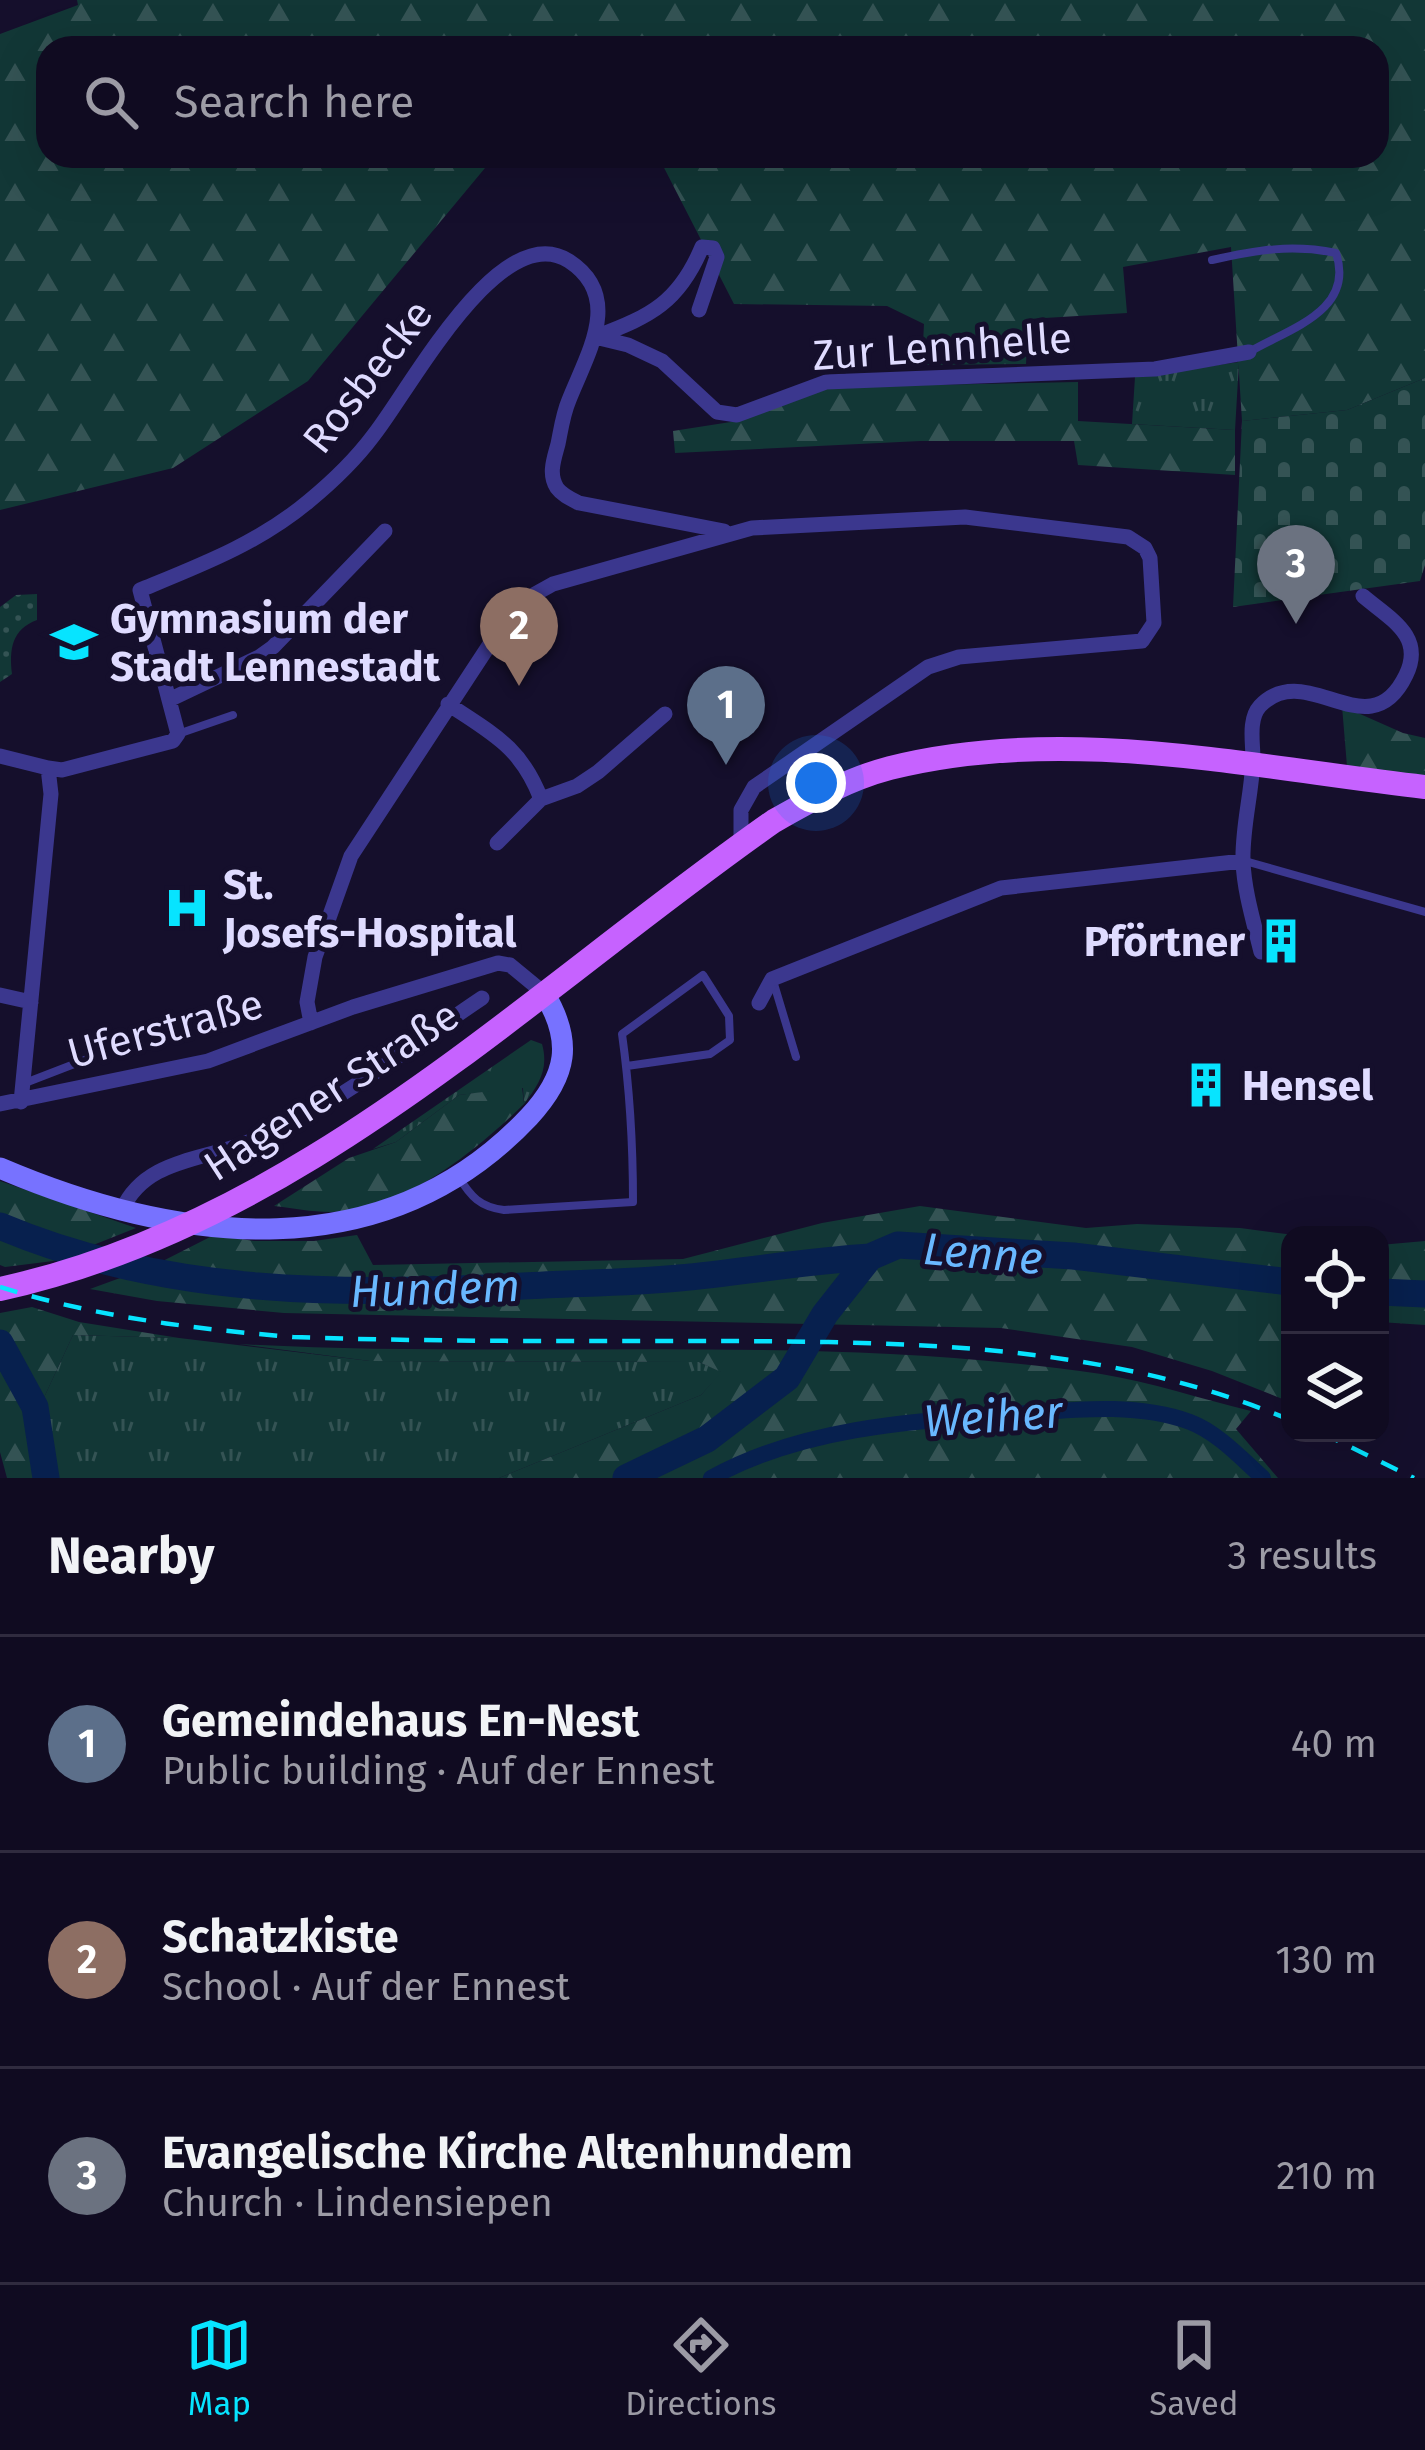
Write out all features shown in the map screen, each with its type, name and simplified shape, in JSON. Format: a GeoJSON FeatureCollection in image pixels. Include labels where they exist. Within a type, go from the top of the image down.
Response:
{"type":"FeatureCollection","features":[{"type":"Feature","properties":{"kind":"main road","name":"Hagener Straße"},"geometry":{"type":"LineString","coordinates":[[0,1288],[53,1277],[151,1244],[256,1191],[407,1096],[741,844],[828,791],[869,775],[933,759],[1032,749],[1253,765],[1425,787]]}},
{"type":"Feature","properties":{"kind":"main road"},"geometry":{"type":"LineString","coordinates":[[0,1168],[122,1210],[245,1229],[304,1229],[391,1209],[458,1175],[518,1128],[551,1088],[564,1044],[560,1019],[544,993]]}},
{"type":"Feature","properties":{"kind":"street"},"geometry":{"type":"LineString","coordinates":[[699,310],[717,257],[713,248],[701,247],[677,294],[644,319],[595,337],[566,406],[551,473],[559,492],[578,503],[727,532]]}},
{"type":"Feature","properties":{"kind":"street","name":"Rosbecke"},"geometry":{"type":"LineString","coordinates":[[178,734],[140,590],[236,551],[313,499],[373,436],[476,294],[502,268],[538,254],[571,262],[595,289],[600,305],[595,337]]}},
{"type":"Feature","properties":{"kind":"street","name":"Zur Lennhelle"},"geometry":{"type":"LineString","coordinates":[[595,337],[628,345],[662,362],[717,412],[737,415],[826,382],[1155,368],[1249,352]]}},
{"type":"Feature","properties":{"kind":"street"},"geometry":{"type":"LineString","coordinates":[[310,1023],[307,1002],[315,957],[351,856],[505,621],[535,594],[553,584],[752,527],[965,518],[1128,537],[1148,553],[1152,631],[1135,644],[959,657],[928,667],[754,787],[741,810],[741,844]]}},
{"type":"Feature","properties":{"kind":"street"},"geometry":{"type":"LineString","coordinates":[[171,699],[273,647],[386,531]]}},
{"type":"Feature","properties":{"kind":"street"},"geometry":{"type":"LineString","coordinates":[[1261,952],[1243,861],[1253,765],[1252,718],[1263,702],[1296,691],[1370,708],[1391,698],[1413,658],[1412,643],[1363,596]]}},
{"type":"Feature","properties":{"kind":"street"},"geometry":{"type":"LineString","coordinates":[[448,704],[508,744],[529,769],[541,800]]}},
{"type":"Feature","properties":{"kind":"street"},"geometry":{"type":"LineString","coordinates":[[497,843],[541,800],[598,772],[665,713]]}},
{"type":"Feature","properties":{"kind":"street"},"geometry":{"type":"LineString","coordinates":[[0,756],[62,770],[164,746],[178,734]]}},
{"type":"Feature","properties":{"kind":"street"},"geometry":{"type":"LineString","coordinates":[[21,1102],[51,794],[48,768]]}},
{"type":"Feature","properties":{"kind":"street"},"geometry":{"type":"LineString","coordinates":[[759,1003],[772,979],[1001,888],[1243,861]]}},
{"type":"Feature","properties":{"kind":"street","name":"Uferstraße"},"geometry":{"type":"LineString","coordinates":[[0,1104],[208,1061],[498,963],[510,965],[544,993]]}},
{"type":"Feature","properties":{"kind":"street"},"geometry":{"type":"LineString","coordinates":[[0,994],[31,1002]]}},
{"type":"Feature","properties":{"kind":"street"},"geometry":{"type":"LineString","coordinates":[[122,1210],[141,1180],[302,1118],[482,998]]}},
{"type":"Feature","properties":{"kind":"lane"},"geometry":{"type":"LineString","coordinates":[[1213,260],[1264,248],[1305,247],[1336,253],[1342,272],[1337,295],[1318,313],[1249,352]]}},
{"type":"Feature","properties":{"kind":"lane"},"geometry":{"type":"LineString","coordinates":[[178,734],[232,716]]}},
{"type":"Feature","properties":{"kind":"lane"},"geometry":{"type":"LineString","coordinates":[[1243,861],[1425,912]]}},
{"type":"Feature","properties":{"kind":"lane"},"geometry":{"type":"LineString","coordinates":[[458,1175],[468,1193],[488,1208],[633,1202],[633,1106],[622,1034],[703,975],[729,1016],[730,1040],[710,1054],[627,1066]]}},
{"type":"Feature","properties":{"kind":"lane"},"geometry":{"type":"LineString","coordinates":[[772,979],[796,1057]]}},
{"type":"Feature","properties":{"kind":"lane"},"geometry":{"type":"LineString","coordinates":[[23,1083],[95,1056]]}},
{"type":"Feature","properties":{"kind":"green space"},"geometry":{"type":"Polygon","coordinates":[[[77,0],[1425,0],[1425,378],[1347,410],[1242,421],[1231,247],[1123,267],[1127,313],[1028,319],[1026,364],[922,365],[924,324],[887,306],[734,304],[664,168],[1389,168],[1389,36],[36,36],[36,168],[485,168],[308,381],[173,468],[0,510],[0,34],[78,5],[77,0]]]}},
{"type":"Feature","properties":{"kind":"green space"},"geometry":{"type":"Polygon","coordinates":[[[1239,362],[1235,430],[1132,424],[1135,377],[1239,362]]]}},
{"type":"Feature","properties":{"kind":"green space"},"geometry":{"type":"Polygon","coordinates":[[[1425,378],[1425,565],[1420,581],[1233,607],[1242,421],[1347,410],[1425,378]]]}},
{"type":"Feature","properties":{"kind":"green space"},"geometry":{"type":"Polygon","coordinates":[[[1078,382],[1078,421],[1235,430],[1235,475],[1078,465],[1074,441],[920,441],[675,453],[673,431],[737,421],[827,387],[1078,382]]]}},
{"type":"Feature","properties":{"kind":"green space"},"geometry":{"type":"Polygon","coordinates":[[[37,594],[37,620],[17,634],[12,674],[0,682],[0,607],[16,595],[37,594]]]}},
{"type":"Feature","properties":{"kind":"green space"},"geometry":{"type":"Polygon","coordinates":[[[1342,706],[1425,738],[1425,777],[1347,766],[1342,706]]]}},
{"type":"Feature","properties":{"kind":"green space"},"geometry":{"type":"Polygon","coordinates":[[[531,1040],[542,1044],[544,1061],[538,1083],[524,1104],[523,1088],[459,1095],[396,1142],[373,1149],[531,1040]]]}},
{"type":"Feature","properties":{"kind":"green space"},"geometry":{"type":"Polygon","coordinates":[[[522,1087],[524,1104],[505,1122],[461,1159],[410,1190],[357,1209],[323,1212],[274,1206],[349,1158],[396,1142],[459,1095],[522,1087]]]}},
{"type":"Feature","properties":{"kind":"green space"},"geometry":{"type":"Polygon","coordinates":[[[0,1181],[136,1228],[53,1261],[5,1267],[0,1265],[0,1181]]]}},
{"type":"Feature","properties":{"kind":"green space"},"geometry":{"type":"Polygon","coordinates":[[[920,1206],[1086,1228],[1137,1224],[1281,1233],[1281,1398],[1132,1347],[1001,1328],[284,1313],[157,1301],[90,1289],[153,1266],[214,1235],[314,1241],[357,1235],[373,1265],[683,1259],[822,1223],[920,1206]]]}},
{"type":"Feature","properties":{"kind":"green space"},"geometry":{"type":"Polygon","coordinates":[[[1425,1241],[1425,1325],[1389,1323],[1389,1244],[1425,1241]]]}},
{"type":"Feature","properties":{"kind":"green space"},"geometry":{"type":"Polygon","coordinates":[[[32,1307],[79,1322],[179,1338],[73,1335],[41,1404],[57,1478],[7,1478],[0,1452],[0,1313],[32,1307]]]}},
{"type":"Feature","properties":{"kind":"green space"},"geometry":{"type":"Polygon","coordinates":[[[73,1335],[179,1338],[370,1361],[699,1362],[722,1372],[701,1395],[499,1478],[57,1478],[41,1404],[73,1335]]]}},
{"type":"Feature","properties":{"kind":"green space"},"geometry":{"type":"Polygon","coordinates":[[[239,1344],[778,1350],[994,1361],[1101,1374],[1251,1411],[1236,1429],[1278,1478],[499,1478],[701,1395],[721,1372],[699,1362],[370,1361],[239,1344]]]}},
{"type":"Feature","properties":{"kind":"waterway","name":"Hundem"},"geometry":{"type":"LineString","coordinates":[[0,1226],[127,1266],[257,1286],[324,1290],[640,1281],[870,1257]]}},
{"type":"Feature","properties":{"kind":"waterway","name":"Lenne"},"geometry":{"type":"LineString","coordinates":[[626,1478],[707,1439],[787,1378],[825,1314],[870,1257],[898,1245],[1073,1256],[1281,1281]]}},
{"type":"Feature","properties":{"kind":"waterway","name":"Lenne"},"geometry":{"type":"LineString","coordinates":[[1389,1292],[1425,1294]]}},
{"type":"Feature","properties":{"kind":"waterway","name":"Hundem"},"geometry":{"type":"LineString","coordinates":[[0,1343],[35,1407],[46,1478]]}},
{"type":"Feature","properties":{"kind":"waterway","name":"Weiher"},"geometry":{"type":"LineString","coordinates":[[711,1478],[783,1447],[859,1430],[1103,1409],[1147,1412],[1200,1426],[1263,1478]]}},
{"type":"Feature","properties":{"kind":"railway"},"geometry":{"type":"LineString","coordinates":[[0,1287],[145,1320],[293,1337],[867,1343],[1011,1352],[1152,1376],[1281,1417]]}},
{"type":"Feature","properties":{"kind":"railway"},"geometry":{"type":"LineString","coordinates":[[1340,1442],[1414,1478]]}},
{"type":"Feature","properties":{"kind":"place","name":"Evangelische Kirche Altenhundem"},"geometry":{"type":"Point","coordinates":[1296,624]}},
{"type":"Feature","properties":{"kind":"place","name":"Gymnasium der Stadt Lennestadt"},"geometry":{"type":"Point","coordinates":[74,642]}},
{"type":"Feature","properties":{"kind":"place","name":"Schatzkiste"},"geometry":{"type":"Point","coordinates":[519,686]}},
{"type":"Feature","properties":{"kind":"place","name":"Gemeindehaus En-Nest"},"geometry":{"type":"Point","coordinates":[726,765]}},
{"type":"Feature","properties":{"kind":"place","name":"St. Josefs-Hospital"},"geometry":{"type":"Point","coordinates":[187,908]}},
{"type":"Feature","properties":{"kind":"place","name":"Pförtner"},"geometry":{"type":"Point","coordinates":[1281,941]}},
{"type":"Feature","properties":{"kind":"place","name":"Hensel"},"geometry":{"type":"Point","coordinates":[1206,1085]}}]}
